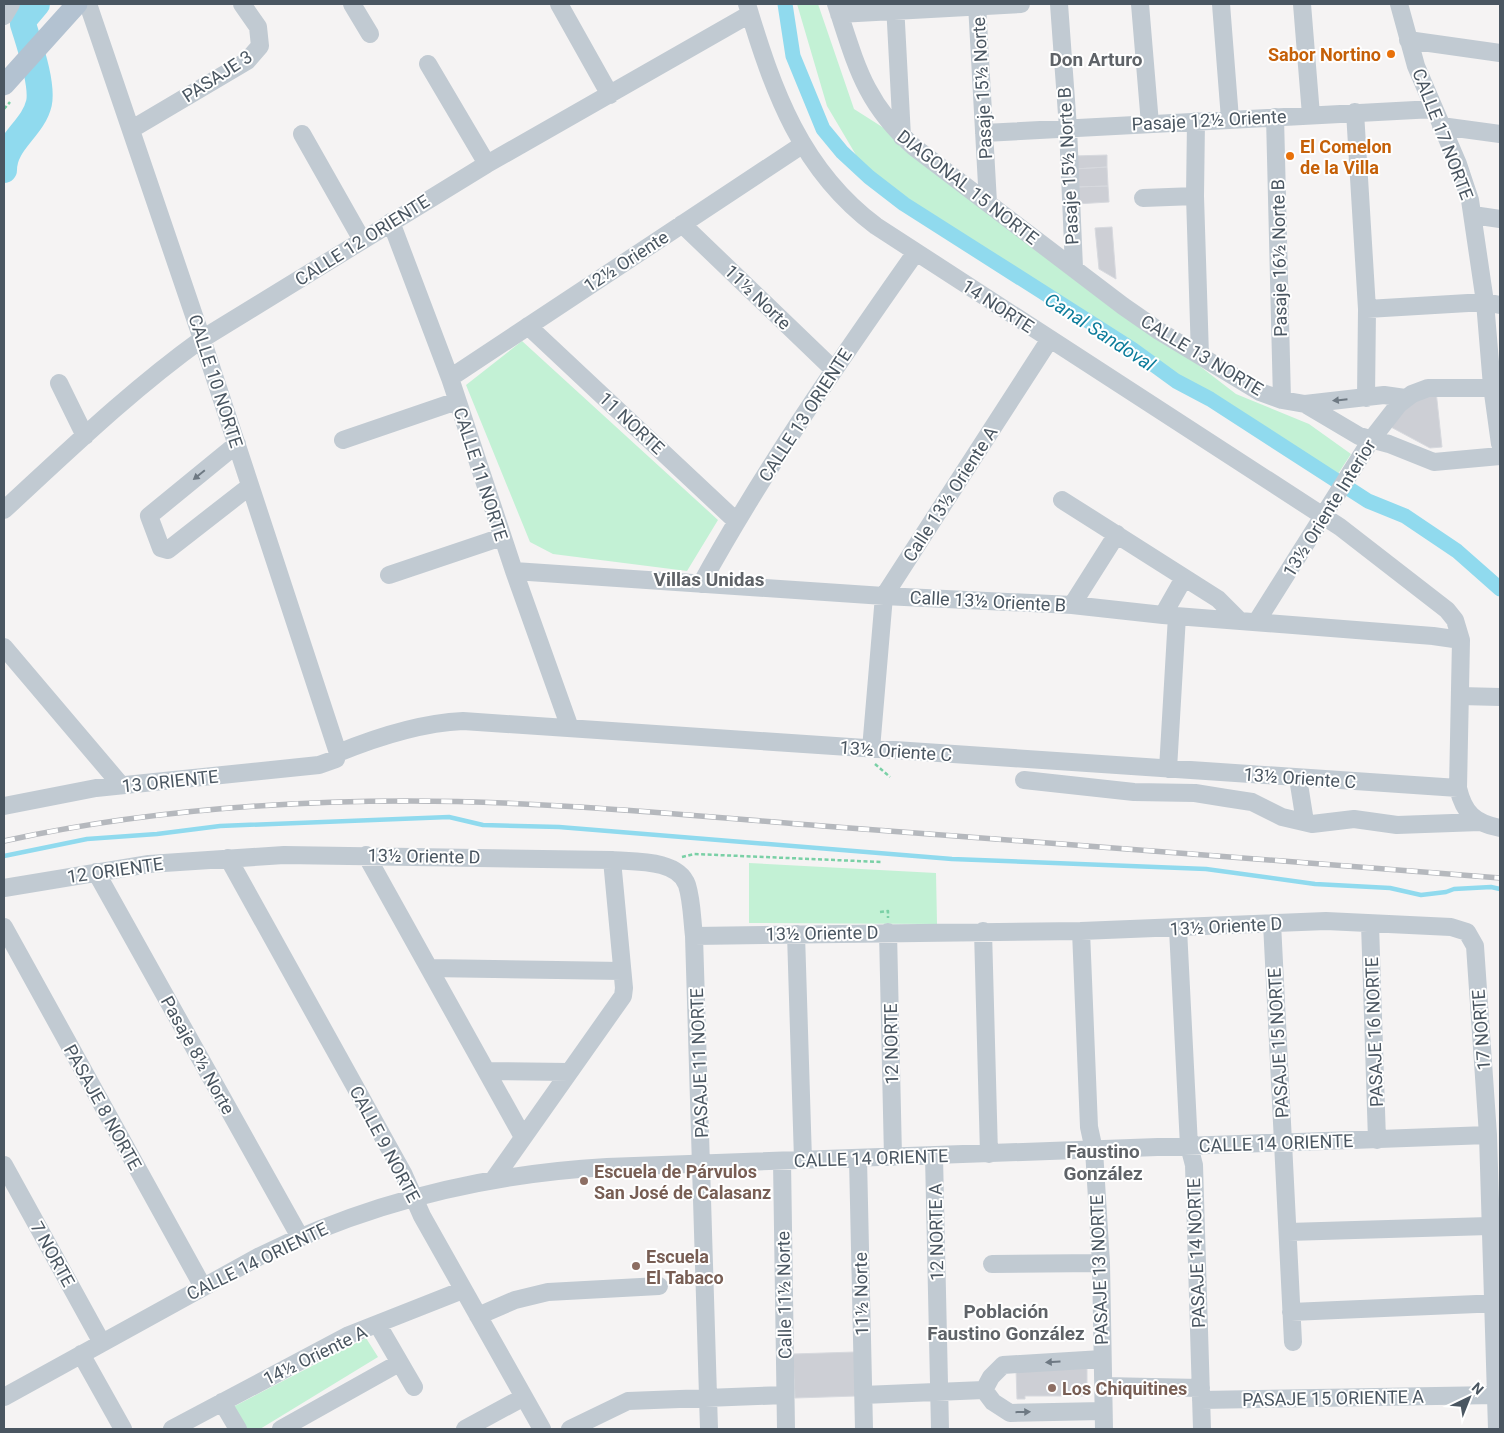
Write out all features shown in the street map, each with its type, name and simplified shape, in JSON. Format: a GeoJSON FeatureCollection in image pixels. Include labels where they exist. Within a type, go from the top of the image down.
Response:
{"type":"FeatureCollection","features":[{"type":"Feature","properties":{"kind":"main road"},"geometry":{"type":"LineString","coordinates":[[4,85],[72,10]]}},
{"type":"Feature","properties":{"kind":"street"},"geometry":{"type":"LineString","coordinates":[[4,16],[11,4]]}},
{"type":"Feature","properties":{"kind":"street","name":"CALLE 10 NORTE"},"geometry":{"type":"LineString","coordinates":[[88,4],[132,129],[237,444],[337,756]]}},
{"type":"Feature","properties":{"kind":"street","name":"PASAJE 3"},"geometry":{"type":"LineString","coordinates":[[132,129],[254,54],[260,46],[258,27],[242,4]]}},
{"type":"Feature","properties":{"kind":"street"},"geometry":{"type":"LineString","coordinates":[[352,4],[370,34]]}},
{"type":"Feature","properties":{"kind":"street"},"geometry":{"type":"LineString","coordinates":[[559,4],[610,95]]}},
{"type":"Feature","properties":{"kind":"street"},"geometry":{"type":"LineString","coordinates":[[837,9],[1021,4]]}},
{"type":"Feature","properties":{"kind":"street","name":"Pasaje 15½ Norte B"},"geometry":{"type":"LineString","coordinates":[[1058,4],[1068,128],[1074,268]]}},
{"type":"Feature","properties":{"kind":"street"},"geometry":{"type":"LineString","coordinates":[[1140,4],[1150,124]]}},
{"type":"Feature","properties":{"kind":"street"},"geometry":{"type":"LineString","coordinates":[[1221,4],[1230,119]]}},
{"type":"Feature","properties":{"kind":"street"},"geometry":{"type":"LineString","coordinates":[[1302,4],[1311,115]]}},
{"type":"Feature","properties":{"kind":"street","name":"CALLE 17 NORTE"},"geometry":{"type":"LineString","coordinates":[[1399,4],[1408,40],[1464,182],[1473,215],[1493,304],[1500,444]]}},
{"type":"Feature","properties":{"kind":"street","name":"Pasaje 15½ Norte"},"geometry":{"type":"LineString","coordinates":[[977,5],[988,203]]}},
{"type":"Feature","properties":{"kind":"street"},"geometry":{"type":"LineString","coordinates":[[895,7],[902,137]]}},
{"type":"Feature","properties":{"kind":"street","name":"CALLE 12 ORIENTE"},"geometry":{"type":"LineString","coordinates":[[4,510],[169,363],[202,339],[487,164],[610,95],[749,9]]}},
{"type":"Feature","properties":{"kind":"street","name":"14 NORTE"},"geometry":{"type":"LineString","coordinates":[[749,9],[778,90],[802,145],[826,179],[851,206],[876,226],[1340,527],[1447,610],[1455,620],[1461,640]]}},
{"type":"Feature","properties":{"kind":"street","name":"DIAGONAL 15 NORTE"},"geometry":{"type":"LineString","coordinates":[[837,9],[867,90],[884,117],[902,137],[1074,268]]}},
{"type":"Feature","properties":{"kind":"street"},"geometry":{"type":"LineString","coordinates":[[1408,40],[1500,53]]}},
{"type":"Feature","properties":{"kind":"street"},"geometry":{"type":"LineString","coordinates":[[428,64],[487,164]]}},
{"type":"Feature","properties":{"kind":"street","name":"Pasaje 12½ Oriente"},"geometry":{"type":"LineString","coordinates":[[984,133],[1434,108]]}},
{"type":"Feature","properties":{"kind":"street"},"geometry":{"type":"LineString","coordinates":[[1355,112],[1367,309],[1366,398]]}},
{"type":"Feature","properties":{"kind":"street","name":"Pasaje 16½ Norte B"},"geometry":{"type":"LineString","coordinates":[[1275,117],[1282,400]]}},
{"type":"Feature","properties":{"kind":"street"},"geometry":{"type":"LineString","coordinates":[[1196,121],[1195,196],[1200,356]]}},
{"type":"Feature","properties":{"kind":"street"},"geometry":{"type":"LineString","coordinates":[[1441,126],[1500,134]]}},
{"type":"Feature","properties":{"kind":"street"},"geometry":{"type":"LineString","coordinates":[[302,134],[362,240]]}},
{"type":"Feature","properties":{"kind":"street","name":"12½ Oriente"},"geometry":{"type":"LineString","coordinates":[[450,378],[802,145]]}},
{"type":"Feature","properties":{"kind":"street"},"geometry":{"type":"LineString","coordinates":[[1143,198],[1195,196]]}},
{"type":"Feature","properties":{"kind":"street"},"geometry":{"type":"LineString","coordinates":[[1473,215],[1500,219]]}},
{"type":"Feature","properties":{"kind":"street","name":"CALLE 11 NORTE"},"geometry":{"type":"LineString","coordinates":[[391,222],[450,378],[502,537],[570,728]]}},
{"type":"Feature","properties":{"kind":"street","name":"11½ Norte"},"geometry":{"type":"LineString","coordinates":[[682,224],[834,370]]}},
{"type":"Feature","properties":{"kind":"street","name":"CALLE 13 ORIENTE"},"geometry":{"type":"LineString","coordinates":[[701,584],[736,521],[834,370],[916,252]]}},
{"type":"Feature","properties":{"kind":"street","name":"CALLE 13 NORTE"},"geometry":{"type":"LineString","coordinates":[[1074,268],[1152,326],[1260,392],[1282,400],[1306,404],[1393,395],[1405,398],[1420,390],[1436,387],[1496,387]]}},
{"type":"Feature","properties":{"kind":"street"},"geometry":{"type":"LineString","coordinates":[[1367,309],[1493,304]]}},
{"type":"Feature","properties":{"kind":"street","name":"11 NORTE"},"geometry":{"type":"LineString","coordinates":[[528,326],[736,521]]}},
{"type":"Feature","properties":{"kind":"street","name":"Calle 13½ Oriente A"},"geometry":{"type":"LineString","coordinates":[[871,749],[884,596],[1050,339]]}},
{"type":"Feature","properties":{"kind":"street"},"geometry":{"type":"LineString","coordinates":[[59,383],[85,436]]}},
{"type":"Feature","properties":{"kind":"street","name":"13½ Oriente Interior"},"geometry":{"type":"LineString","coordinates":[[1257,621],[1371,440],[1393,410],[1405,398]]}},
{"type":"Feature","properties":{"kind":"street"},"geometry":{"type":"LineString","coordinates":[[343,440],[457,402]]}},
{"type":"Feature","properties":{"kind":"street"},"geometry":{"type":"LineString","coordinates":[[1306,404],[1359,436],[1390,444],[1434,462],[1500,456]]}},
{"type":"Feature","properties":{"kind":"street"},"geometry":{"type":"LineString","coordinates":[[237,444],[149,516],[161,548],[168,550],[250,486]]}},
{"type":"Feature","properties":{"kind":"street"},"geometry":{"type":"LineString","coordinates":[[1062,500],[1218,599],[1239,620]]}},
{"type":"Feature","properties":{"kind":"street"},"geometry":{"type":"LineString","coordinates":[[1072,605],[1117,534]]}},
{"type":"Feature","properties":{"kind":"street"},"geometry":{"type":"LineString","coordinates":[[389,575],[502,537]]}},
{"type":"Feature","properties":{"kind":"street","name":"Calle 13½ Oriente B"},"geometry":{"type":"LineString","coordinates":[[514,571],[884,596],[1072,605],[1461,640]]}},
{"type":"Feature","properties":{"kind":"street"},"geometry":{"type":"LineString","coordinates":[[1168,770],[1170,615],[1184,578]]}},
{"type":"Feature","properties":{"kind":"street"},"geometry":{"type":"LineString","coordinates":[[1461,640],[1458,788],[1463,807],[1480,822]]}},
{"type":"Feature","properties":{"kind":"street"},"geometry":{"type":"LineString","coordinates":[[4,647],[122,785]]}},
{"type":"Feature","properties":{"kind":"street"},"geometry":{"type":"LineString","coordinates":[[1460,696],[1500,697]]}},
{"type":"Feature","properties":{"kind":"street","name":"13½ Oriente C"},"geometry":{"type":"LineString","coordinates":[[337,756],[369,740],[448,722],[570,728],[1168,770],[1458,788]]}},
{"type":"Feature","properties":{"kind":"street","name":"13 ORIENTE"},"geometry":{"type":"LineString","coordinates":[[4,806],[122,785],[319,765],[337,756]]}},
{"type":"Feature","properties":{"kind":"street"},"geometry":{"type":"LineString","coordinates":[[1298,778],[1305,822]]}},
{"type":"Feature","properties":{"kind":"street"},"geometry":{"type":"LineString","coordinates":[[1024,780],[1134,792],[1195,793],[1252,802],[1282,817],[1322,824],[1354,819],[1397,825],[1480,822],[1500,828]]}},
{"type":"Feature","properties":{"kind":"street","name":"13½ Oriente D"},"geometry":{"type":"LineString","coordinates":[[228,858],[284,854],[366,855],[612,860],[665,866]]}},
{"type":"Feature","properties":{"kind":"street"},"geometry":{"type":"LineString","coordinates":[[366,855],[523,1137]]}},
{"type":"Feature","properties":{"kind":"street","name":"12 ORIENTE"},"geometry":{"type":"LineString","coordinates":[[4,888],[149,864],[228,858]]}},
{"type":"Feature","properties":{"kind":"street","name":"CALLE 9 NORTE"},"geometry":{"type":"LineString","coordinates":[[228,858],[404,1173],[422,1216],[542,1429]]}},
{"type":"Feature","properties":{"kind":"street"},"geometry":{"type":"LineString","coordinates":[[494,1179],[623,996],[612,860]]}},
{"type":"Feature","properties":{"kind":"street"},"geometry":{"type":"LineString","coordinates":[[665,866],[676,872],[686,884],[694,936]]}},
{"type":"Feature","properties":{"kind":"street","name":"Pasaje 8½ Norte"},"geometry":{"type":"LineString","coordinates":[[96,872],[300,1237]]}},
{"type":"Feature","properties":{"kind":"street","name":"13½ Oriente D"},"geometry":{"type":"LineString","coordinates":[[694,936],[1081,931],[1326,921],[1451,927],[1467,932]]}},
{"type":"Feature","properties":{"kind":"street","name":"PASAJE 15 NORTE"},"geometry":{"type":"LineString","coordinates":[[1272,924],[1293,1342]]}},
{"type":"Feature","properties":{"kind":"street","name":"PASAJE 16 NORTE"},"geometry":{"type":"LineString","coordinates":[[1370,924],[1377,1140]]}},
{"type":"Feature","properties":{"kind":"street","name":"PASAJE 8 NORTE"},"geometry":{"type":"LineString","coordinates":[[4,926],[203,1287]]}},
{"type":"Feature","properties":{"kind":"street","name":"PASAJE 14 NORTE"},"geometry":{"type":"LineString","coordinates":[[1178,928],[1189,1146],[1194,1166],[1202,1429]]}},
{"type":"Feature","properties":{"kind":"street"},"geometry":{"type":"LineString","coordinates":[[983,931],[989,1154]]}},
{"type":"Feature","properties":{"kind":"street","name":"PASAJE 13 NORTE"},"geometry":{"type":"LineString","coordinates":[[1081,931],[1089,1127],[1094,1150],[1101,1263],[1104,1429]]}},
{"type":"Feature","properties":{"kind":"street","name":"12 NORTE"},"geometry":{"type":"LineString","coordinates":[[888,932],[893,1157]]}},
{"type":"Feature","properties":{"kind":"street","name":"17 NORTE"},"geometry":{"type":"LineString","coordinates":[[1467,932],[1475,946],[1492,1124],[1498,1363],[1496,1395],[1497,1429]]}},
{"type":"Feature","properties":{"kind":"street"},"geometry":{"type":"LineString","coordinates":[[796,934],[802,1160]]}},
{"type":"Feature","properties":{"kind":"street","name":"PASAJE 11 NORTE"},"geometry":{"type":"LineString","coordinates":[[694,936],[709,1429]]}},
{"type":"Feature","properties":{"kind":"street"},"geometry":{"type":"LineString","coordinates":[[429,968],[622,971]]}},
{"type":"Feature","properties":{"kind":"street"},"geometry":{"type":"LineString","coordinates":[[486,1071],[569,1072]]}},
{"type":"Feature","properties":{"kind":"street","name":"CALLE 14 ORIENTE"},"geometry":{"type":"LineString","coordinates":[[4,1397],[203,1287],[300,1237],[337,1222],[414,1197],[494,1179],[573,1169],[1377,1140],[1492,1124]]}},
{"type":"Feature","properties":{"kind":"street","name":"12 NORTE A"},"geometry":{"type":"LineString","coordinates":[[934,1156],[940,1429]]}},
{"type":"Feature","properties":{"kind":"street","name":"11½ Norte"},"geometry":{"type":"LineString","coordinates":[[858,1158],[864,1429]]}},
{"type":"Feature","properties":{"kind":"street","name":"Calle 11½ Norte"},"geometry":{"type":"LineString","coordinates":[[782,1161],[786,1429]]}},
{"type":"Feature","properties":{"kind":"street","name":"7 NORTE"},"geometry":{"type":"LineString","coordinates":[[4,1165],[102,1343]]}},
{"type":"Feature","properties":{"kind":"street"},"geometry":{"type":"LineString","coordinates":[[1288,1232],[1493,1216]]}},
{"type":"Feature","properties":{"kind":"street"},"geometry":{"type":"LineString","coordinates":[[992,1264],[1101,1263]]}},
{"type":"Feature","properties":{"kind":"street"},"geometry":{"type":"LineString","coordinates":[[478,1316],[515,1300],[548,1292],[659,1286]]}},
{"type":"Feature","properties":{"kind":"street","name":"14½ Oriente A"},"geometry":{"type":"LineString","coordinates":[[172,1429],[316,1351],[350,1335],[463,1290]]}},
{"type":"Feature","properties":{"kind":"street"},"geometry":{"type":"LineString","coordinates":[[1291,1312],[1496,1303]]}},
{"type":"Feature","properties":{"kind":"street"},"geometry":{"type":"LineString","coordinates":[[378,1325],[414,1387]]}},
{"type":"Feature","properties":{"kind":"street"},"geometry":{"type":"LineString","coordinates":[[81,1354],[123,1429]]}},
{"type":"Feature","properties":{"kind":"street"},"geometry":{"type":"LineString","coordinates":[[984,1390],[991,1377],[1002,1365],[1102,1359]]}},
{"type":"Feature","properties":{"kind":"street"},"geometry":{"type":"LineString","coordinates":[[281,1429],[399,1363]]}},
{"type":"Feature","properties":{"kind":"street","name":"PASAJE 15 ORIENTE A"},"geometry":{"type":"LineString","coordinates":[[1103,1386],[1201,1394],[1496,1395]]}},
{"type":"Feature","properties":{"kind":"street"},"geometry":{"type":"LineString","coordinates":[[863,1395],[984,1390]]}},
{"type":"Feature","properties":{"kind":"street"},"geometry":{"type":"LineString","coordinates":[[984,1390],[993,1402],[1010,1412],[1104,1411]]}},
{"type":"Feature","properties":{"kind":"street"},"geometry":{"type":"LineString","coordinates":[[570,1429],[628,1401],[785,1395]]}},
{"type":"Feature","properties":{"kind":"street"},"geometry":{"type":"LineString","coordinates":[[464,1429],[524,1397]]}},
{"type":"Feature","properties":{"kind":"street"},"geometry":{"type":"LineString","coordinates":[[222,1402],[238,1429]]}},
{"type":"Feature","properties":{"kind":"path"},"geometry":{"type":"LineString","coordinates":[[665,866],[676,859],[694,854],[881,862]]}},
{"type":"Feature","properties":{"kind":"green space"},"geometry":{"type":"Polygon","coordinates":[[[797,4],[818,4],[854,109],[920,151],[1236,394],[1309,424],[1351,454],[1334,480],[869,177],[827,106],[797,4]]]}},
{"type":"Feature","properties":{"kind":"green space"},"geometry":{"type":"Polygon","coordinates":[[[522,341],[718,520],[687,571],[553,554],[530,542],[466,385],[522,341]]]}},
{"type":"Feature","properties":{"kind":"green space"},"geometry":{"type":"Polygon","coordinates":[[[749,863],[936,873],[937,924],[749,923],[749,863]]]}},
{"type":"Feature","properties":{"kind":"green space"},"geometry":{"type":"Polygon","coordinates":[[[366,1338],[378,1357],[260,1429],[244,1429],[233,1407],[366,1338]]]}},
{"type":"Feature","properties":{"kind":"building"},"geometry":{"type":"Polygon","coordinates":[[[1107,155],[1107,167],[1074,169],[1074,156],[1107,155]]]}},
{"type":"Feature","properties":{"kind":"building"},"geometry":{"type":"Polygon","coordinates":[[[1107,167],[1108,186],[1075,187],[1074,169],[1107,167]]]}},
{"type":"Feature","properties":{"kind":"building"},"geometry":{"type":"Polygon","coordinates":[[[1108,186],[1109,202],[1076,204],[1075,187],[1108,186]]]}},
{"type":"Feature","properties":{"kind":"building"},"geometry":{"type":"Polygon","coordinates":[[[1112,227],[1116,279],[1099,269],[1095,228],[1112,227]]]}},
{"type":"Feature","properties":{"kind":"building"},"geometry":{"type":"Polygon","coordinates":[[[1436,391],[1442,447],[1430,448],[1389,426],[1418,395],[1436,391]]]}},
{"type":"Feature","properties":{"kind":"building"},"geometry":{"type":"Polygon","coordinates":[[[855,1352],[856,1396],[795,1398],[793,1354],[855,1352]]]}},
{"type":"Feature","properties":{"kind":"building","name":"Los Chiquitines"},"geometry":{"type":"Polygon","coordinates":[[[1087,1367],[1087,1396],[1025,1396],[1025,1399],[1017,1399],[1016,1369],[1087,1367]]]}},
{"type":"Feature","properties":{"kind":"waterway"},"geometry":{"type":"LineString","coordinates":[[4,170],[5,160],[13,143],[31,120],[39,103],[40,95],[37,74],[23,24],[26,17],[37,4]]}},
{"type":"Feature","properties":{"kind":"waterway","name":"Canal Sandoval"},"geometry":{"type":"LineString","coordinates":[[785,4],[793,56],[823,129],[842,152],[869,177],[904,204],[1132,349],[1176,381],[1210,399],[1368,501],[1405,516],[1457,551],[1500,589]]}},
{"type":"Feature","properties":{"kind":"waterway"},"geometry":{"type":"LineString","coordinates":[[4,856],[87,839],[157,834],[220,826],[449,817],[483,825],[559,827],[952,859],[1206,869],[1315,884],[1390,888],[1421,895],[1446,892],[1454,889],[1491,887],[1500,889]]}},
{"type":"Feature","properties":{"kind":"railway"},"geometry":{"type":"LineString","coordinates":[[4,841],[104,823],[205,810],[256,806],[409,801],[512,803],[616,809],[1500,878]]}},
{"type":"Feature","properties":{"kind":"place","name":"Sabor Nortino"},"geometry":{"type":"Point","coordinates":[1391,54]}},
{"type":"Feature","properties":{"kind":"place","name":"El Comelon de la Villa"},"geometry":{"type":"Point","coordinates":[1290,156]}},
{"type":"Feature","properties":{"kind":"place","name":"Escuela de Párvulos San José de Calasanz"},"geometry":{"type":"Point","coordinates":[584,1181]}},
{"type":"Feature","properties":{"kind":"place","name":"Escuela El Tabaco"},"geometry":{"type":"Point","coordinates":[636,1266]}},
{"type":"Feature","properties":{"kind":"place","name":"Los Chiquitines"},"geometry":{"type":"Point","coordinates":[1052,1388]}},
{"type":"Feature","properties":{"kind":"district","name":"Don Arturo"},"geometry":{"type":"Point","coordinates":[1096,59]}},
{"type":"Feature","properties":{"kind":"district","name":"Villas Unidas"},"geometry":{"type":"Point","coordinates":[709,579]}},
{"type":"Feature","properties":{"kind":"district","name":"Faustino González"},"geometry":{"type":"Point","coordinates":[1103,1162]}},
{"type":"Feature","properties":{"kind":"district","name":"Población Faustino González"},"geometry":{"type":"Point","coordinates":[1006,1322]}}]}
